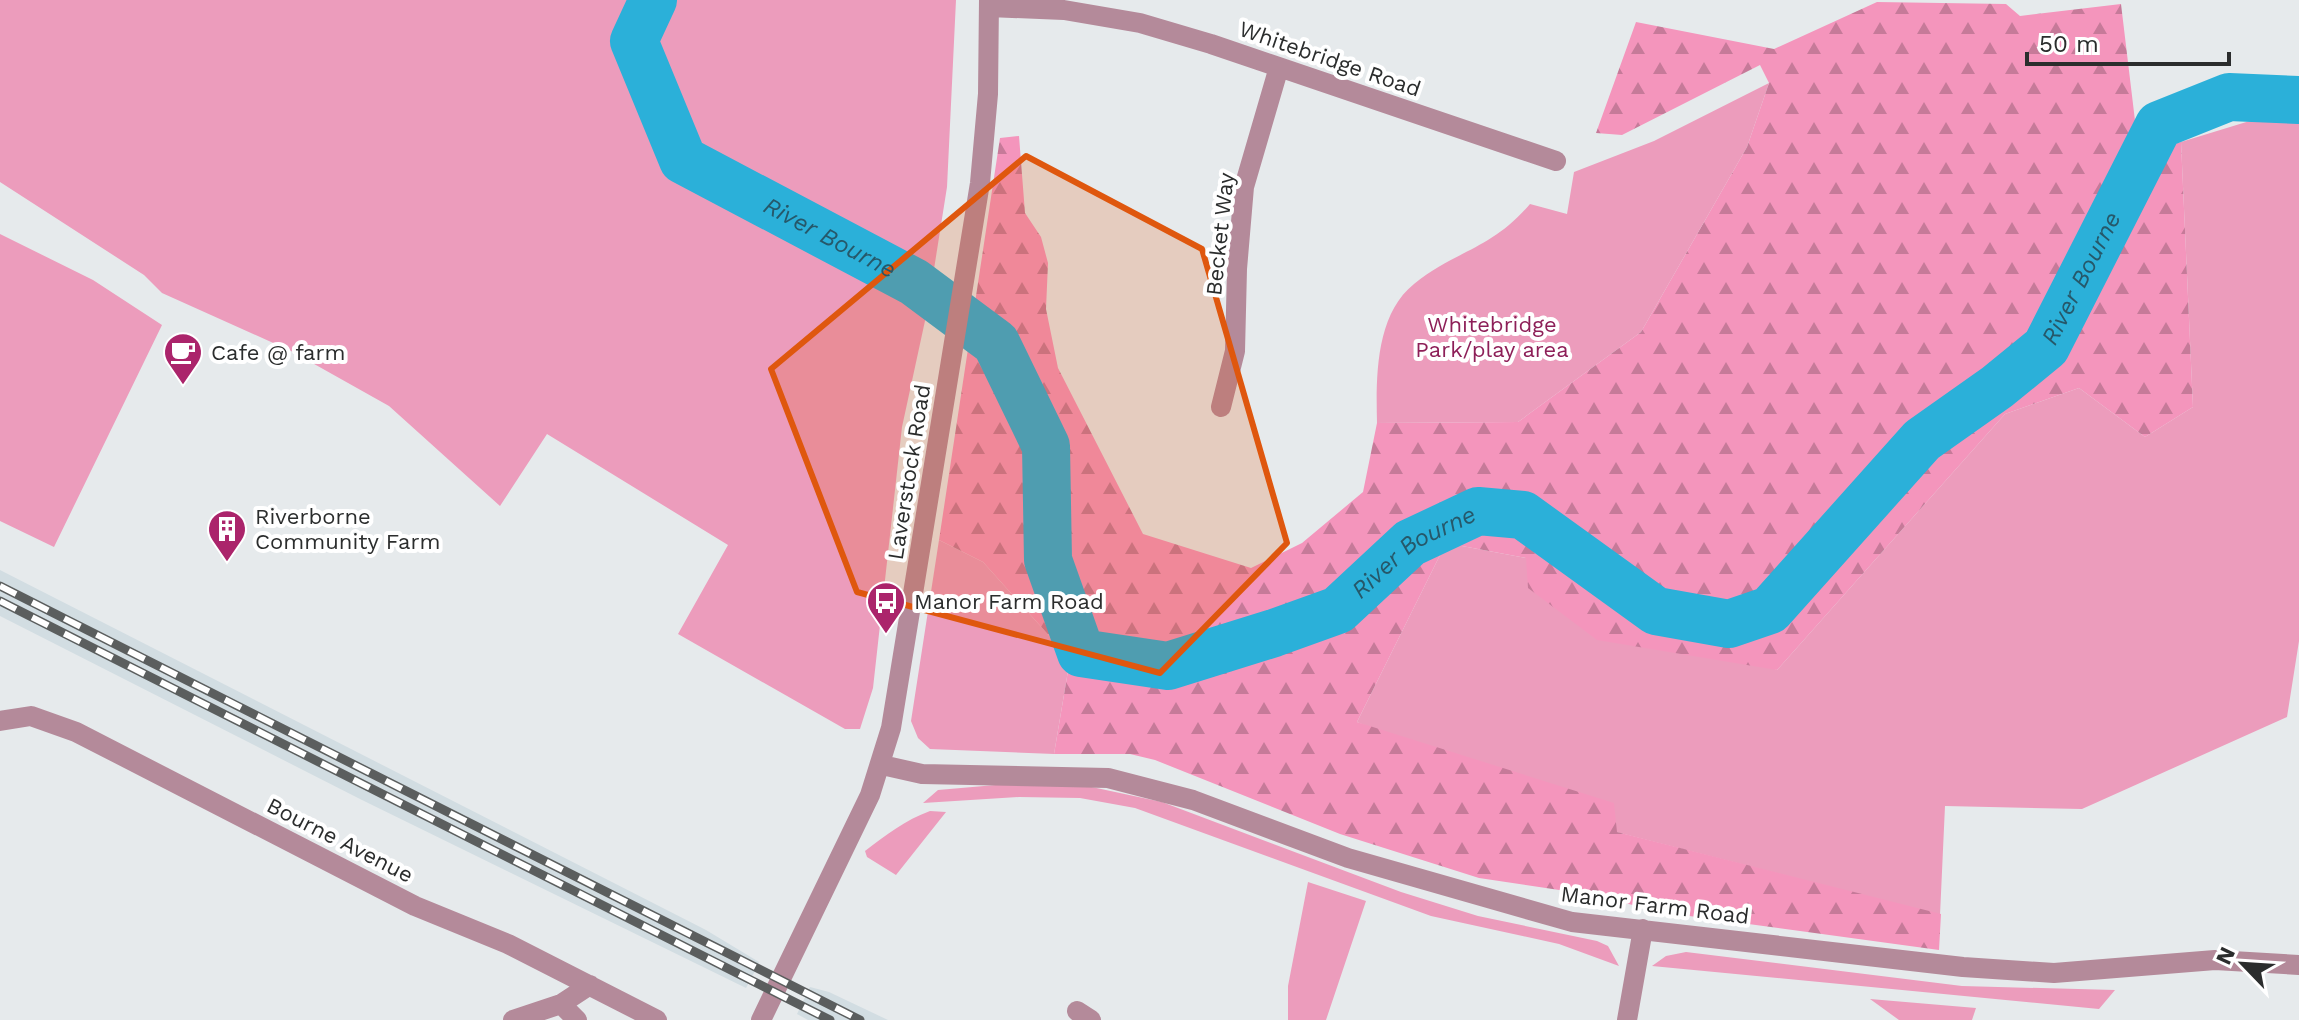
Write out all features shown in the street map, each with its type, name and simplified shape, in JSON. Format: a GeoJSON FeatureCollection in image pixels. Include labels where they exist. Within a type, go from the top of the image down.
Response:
{"type":"FeatureCollection","features":[{"type":"Feature","properties":{"kind":"street","name":"Whitebridge Road"},"geometry":{"type":"LineString","coordinates":[[989,4],[1064,10],[1140,23],[1556,161]]}},
{"type":"Feature","properties":{"kind":"street","name":"Laverstock Road"},"geometry":{"type":"LineString","coordinates":[[761,1020],[851,836],[882,765],[897,701],[985,140],[989,4]]}},
{"type":"Feature","properties":{"kind":"street","name":"Becket Way"},"geometry":{"type":"LineString","coordinates":[[1221,407],[1235,351],[1237,269],[1244,187],[1279,67]]}},
{"type":"Feature","properties":{"kind":"street","name":"Bourne Avenue"},"geometry":{"type":"LineString","coordinates":[[0,721],[31,716],[76,732],[415,906],[508,944],[646,1017]]}},
{"type":"Feature","properties":{"kind":"street","name":"Manor Farm Road"},"geometry":{"type":"LineString","coordinates":[[882,765],[922,774],[1108,778],[1193,800],[1348,858],[1474,897],[1572,922],[1963,967],[2054,973],[2215,960],[2299,965]]}},
{"type":"Feature","properties":{"kind":"street"},"geometry":{"type":"LineString","coordinates":[[1627,1020],[1643,929]]}},
{"type":"Feature","properties":{"kind":"street"},"geometry":{"type":"LineString","coordinates":[[513,1020],[561,1004],[590,985]]}},
{"type":"Feature","properties":{"kind":"street"},"geometry":{"type":"LineString","coordinates":[[561,1004],[577,1020]]}},
{"type":"Feature","properties":{"kind":"highlighted area"},"geometry":{"type":"Polygon","coordinates":[[[1026,156],[1202,249],[1287,543],[1160,673],[857,592],[771,369],[1026,156]]]}},
{"type":"Feature","properties":{"kind":"shaded area"},"geometry":{"type":"Polygon","coordinates":[[[0,570],[706,930],[759,962],[746,988],[362,800],[0,616],[0,570]]]}},
{"type":"Feature","properties":{"kind":"shaded area"},"geometry":{"type":"Polygon","coordinates":[[[810,987],[829,992],[888,1020],[808,1020],[797,1014],[810,987]]]}},
{"type":"Feature","properties":{"kind":"green space"},"geometry":{"type":"Polygon","coordinates":[[[0,0],[956,0],[947,187],[928,307],[902,427],[873,688],[860,729],[845,729],[678,634],[728,545],[547,434],[500,506],[389,406],[291,351],[162,293],[144,275],[0,182],[0,0]]]}},
{"type":"Feature","properties":{"kind":"green space"},"geometry":{"type":"Polygon","coordinates":[[[1877,2],[2006,4],[2020,16],[2121,4],[2139,154],[2181,142],[2193,407],[2145,437],[2079,388],[2005,414],[1777,670],[1597,640],[1528,588],[1526,558],[1446,543],[1357,722],[1614,803],[1617,832],[1941,914],[1939,950],[1667,913],[1586,894],[1479,878],[1340,834],[1155,760],[1130,754],[1054,754],[1070,659],[983,562],[939,540],[1000,138],[1019,136],[1025,213],[1041,237],[1048,263],[1046,309],[1058,368],[1143,534],[1251,568],[1302,543],[1363,492],[1377,423],[1518,422],[1641,332],[1747,147],[1769,83],[1760,65],[1622,135],[1596,133],[1636,22],[1774,49],[1877,2]]]}},
{"type":"Feature","properties":{"kind":"green space","name":"Whitebridge Park/play area"},"geometry":{"type":"Polygon","coordinates":[[[1769,83],[1747,147],[1641,332],[1518,422],[1377,423],[1378,368],[1385,330],[1401,297],[1414,284],[1487,241],[1530,204],[1567,214],[1574,172],[1654,141],[1769,83]]]}},
{"type":"Feature","properties":{"kind":"green space"},"geometry":{"type":"Polygon","coordinates":[[[2299,106],[2299,641],[2287,717],[2082,809],[1945,806],[1940,915],[1616,832],[1357,722],[1446,543],[1526,558],[1777,670],[2005,414],[2079,388],[2145,437],[2193,407],[2181,142],[2299,106]]]}},
{"type":"Feature","properties":{"kind":"green space"},"geometry":{"type":"Polygon","coordinates":[[[0,234],[93,280],[162,325],[54,547],[0,521],[0,234]]]}},
{"type":"Feature","properties":{"kind":"green space"},"geometry":{"type":"Polygon","coordinates":[[[939,540],[983,562],[1070,659],[1054,754],[930,749],[918,738],[911,721],[939,540]]]}},
{"type":"Feature","properties":{"kind":"green space"},"geometry":{"type":"Polygon","coordinates":[[[1007,784],[1087,786],[1162,802],[1401,892],[1478,916],[1597,941],[1608,946],[1619,966],[1559,944],[1431,916],[1135,808],[1080,798],[1019,797],[923,803],[938,790],[1007,784]]]}},
{"type":"Feature","properties":{"kind":"green space"},"geometry":{"type":"Polygon","coordinates":[[[930,811],[946,812],[896,875],[867,857],[865,851],[880,839],[930,811]]]}},
{"type":"Feature","properties":{"kind":"green space"},"geometry":{"type":"Polygon","coordinates":[[[1308,882],[1366,901],[1326,1020],[1288,1020],[1288,986],[1308,882]]]}},
{"type":"Feature","properties":{"kind":"green space"},"geometry":{"type":"Polygon","coordinates":[[[1686,952],[1962,986],[2115,990],[2099,1009],[1652,966],[1666,956],[1686,952]]]}},
{"type":"Feature","properties":{"kind":"green space"},"geometry":{"type":"Polygon","coordinates":[[[1870,999],[1976,1008],[1972,1020],[1899,1020],[1870,999]]]}},
{"type":"Feature","properties":{"kind":"waterway","name":"River Bourne"},"geometry":{"type":"LineString","coordinates":[[653,0],[634,41],[683,160],[914,282],[996,343],[1046,446],[1048,560],[1081,653],[1168,666],[1338,610],[1410,543],[1478,511],[1523,515],[1656,611],[1729,624],[1770,610],[1922,440],[1997,387],[2046,347],[2159,125],[2229,97],[2299,100]]}},
{"type":"Feature","properties":{"kind":"railway"},"geometry":{"type":"LineString","coordinates":[[0,586],[860,1020]]}},
{"type":"Feature","properties":{"kind":"railway"},"geometry":{"type":"LineString","coordinates":[[0,601],[830,1020]]}},
{"type":"Feature","properties":{"kind":"place","name":"Cafe @ farm"},"geometry":{"type":"Point","coordinates":[183,386]}},
{"type":"Feature","properties":{"kind":"place","name":"Riverborne Community Farm"},"geometry":{"type":"Point","coordinates":[227,563]}},
{"type":"Feature","properties":{"kind":"place","name":"Manor Farm Road"},"geometry":{"type":"Point","coordinates":[886,635]}}]}
